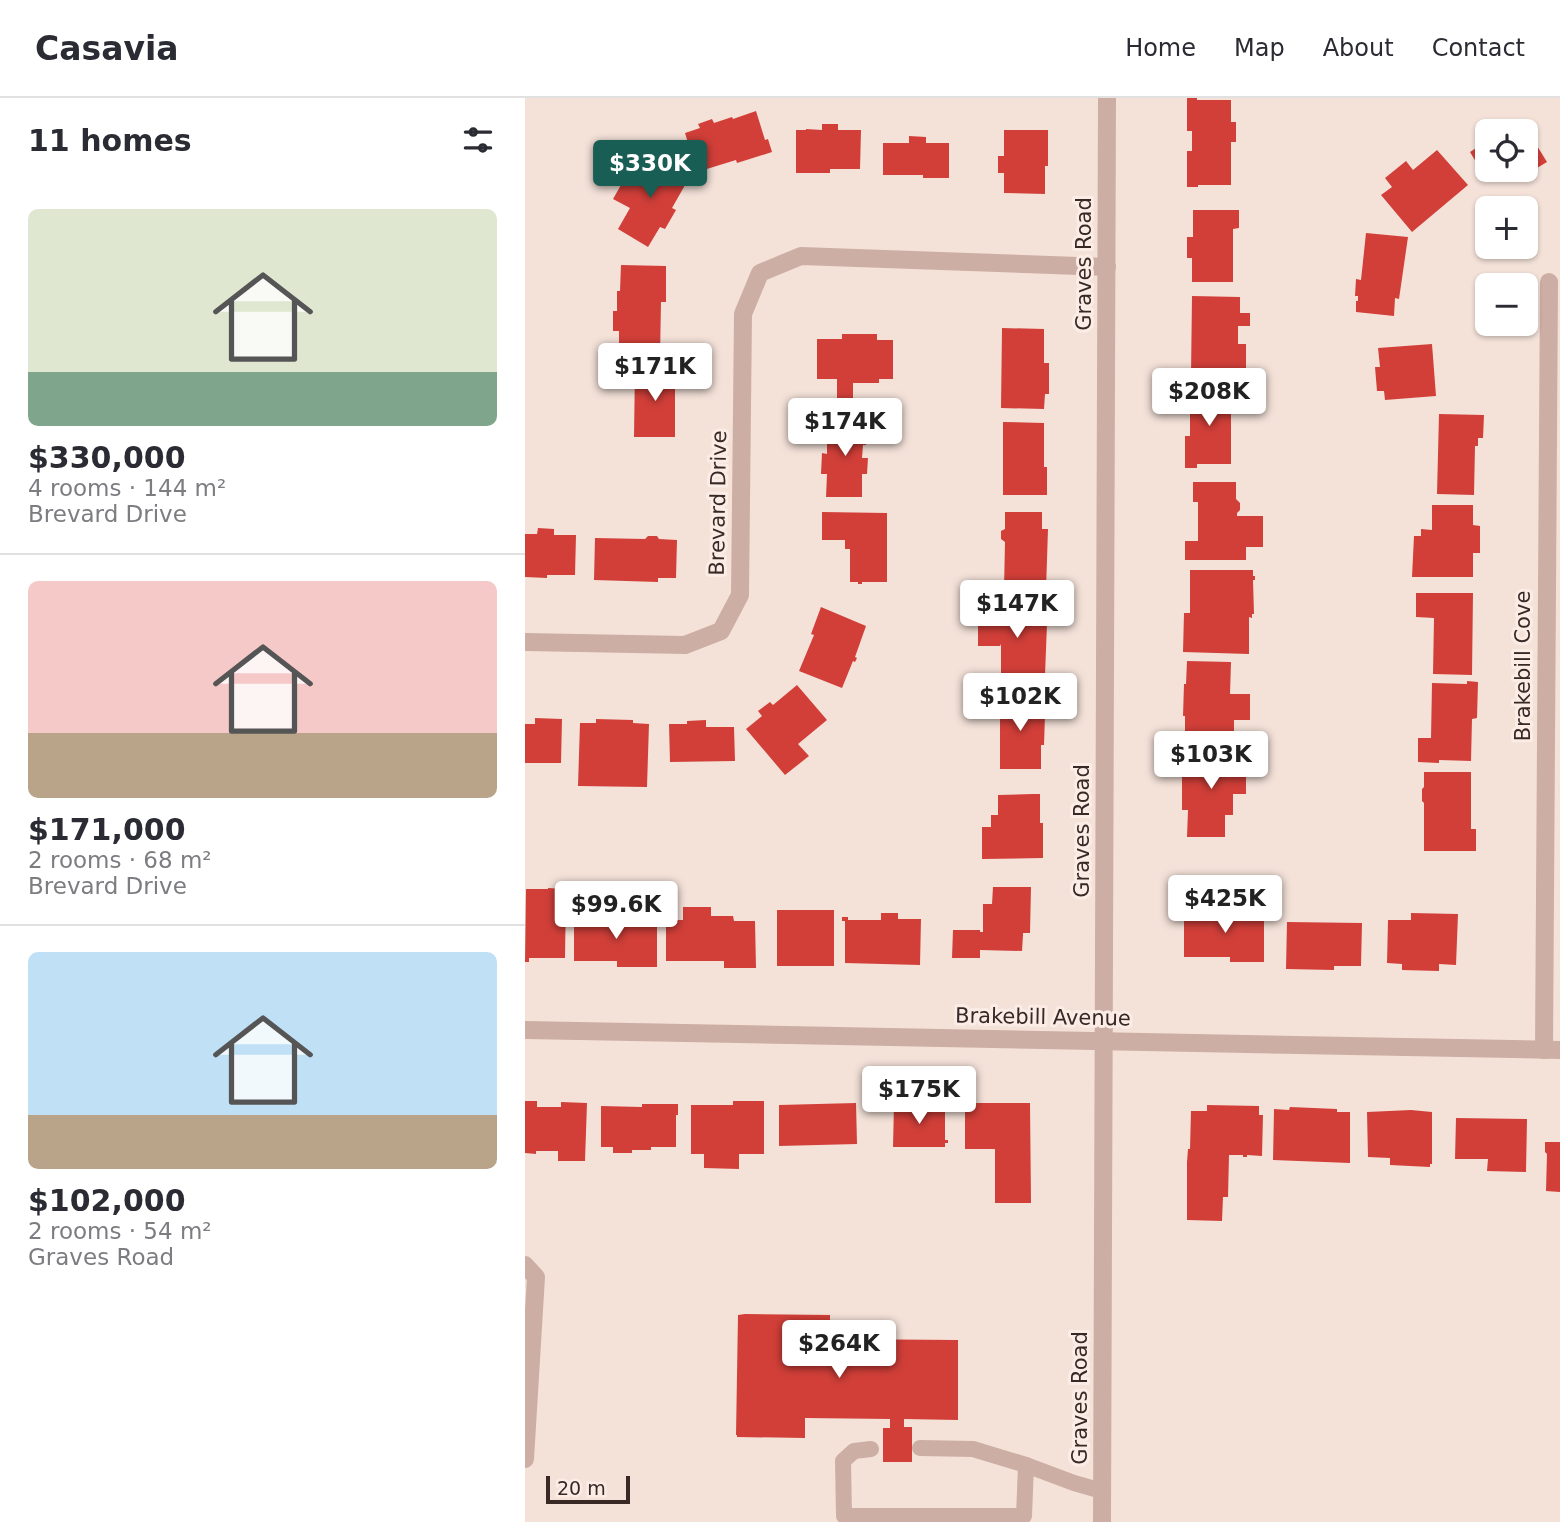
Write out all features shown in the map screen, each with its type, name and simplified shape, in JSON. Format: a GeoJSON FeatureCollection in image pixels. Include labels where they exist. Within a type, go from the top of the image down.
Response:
{"type":"FeatureCollection","features":[{"type":"Feature","properties":{"kind":"street","name":"Graves Road"},"geometry":{"type":"LineString","coordinates":[[1102,1522],[1107,98]]}},
{"type":"Feature","properties":{"kind":"street","name":"Brevard Drive"},"geometry":{"type":"LineString","coordinates":[[525,642],[685,645],[721,631],[740,595],[743,314],[759,273],[801,256],[1107,267]]}},
{"type":"Feature","properties":{"kind":"street","name":"Brakebill Cove"},"geometry":{"type":"LineString","coordinates":[[1549,282],[1552,1050]]}},
{"type":"Feature","properties":{"kind":"street","name":"Brakebill Avenue"},"geometry":{"type":"LineString","coordinates":[[525,1030],[1552,1050]]}},
{"type":"Feature","properties":{"kind":"street"},"geometry":{"type":"LineString","coordinates":[[525,1460],[531,1271]]}},
{"type":"Feature","properties":{"kind":"lane"},"geometry":{"type":"LineString","coordinates":[[920,1448],[973,1449],[1102,1491]]}},
{"type":"Feature","properties":{"kind":"lane"},"geometry":{"type":"LineString","coordinates":[[871,1449],[854,1451],[843,1461],[844,1516],[1024,1516],[1026,1465]]}},
{"type":"Feature","properties":{"kind":"building"},"geometry":{"type":"Polygon","coordinates":[[[1187,98],[1231,100],[1231,122],[1236,122],[1236,142],[1231,142],[1231,185],[1187,187],[1187,151],[1192,151],[1192,131],[1187,131],[1187,98]]]}},
{"type":"Feature","properties":{"kind":"building"},"geometry":{"type":"Polygon","coordinates":[[[756,111],[765,140],[768,139],[772,152],[697,172],[685,133],[700,128],[698,124],[712,119],[714,123],[756,111]]]}},
{"type":"Feature","properties":{"kind":"building"},"geometry":{"type":"Polygon","coordinates":[[[822,124],[838,124],[838,130],[861,130],[860,169],[830,169],[830,173],[796,173],[796,130],[822,130],[822,124]]]}},
{"type":"Feature","properties":{"kind":"building"},"geometry":{"type":"Polygon","coordinates":[[[1004,130],[1048,130],[1045,194],[1004,193],[1004,173],[998,173],[998,156],[1004,156],[1004,130]]]}},
{"type":"Feature","properties":{"kind":"building"},"geometry":{"type":"Polygon","coordinates":[[[909,136],[926,137],[926,143],[949,143],[949,178],[883,175],[883,143],[909,143],[909,136]]]}},
{"type":"Feature","properties":{"kind":"building"},"geometry":{"type":"Polygon","coordinates":[[[1538,147],[1547,162],[1538,167],[1538,147]]]}},
{"type":"Feature","properties":{"kind":"building"},"geometry":{"type":"Polygon","coordinates":[[[1437,150],[1468,185],[1412,232],[1381,195],[1392,187],[1385,178],[1406,161],[1413,170],[1437,150]]]}},
{"type":"Feature","properties":{"kind":"building"},"geometry":{"type":"Polygon","coordinates":[[[649,160],[657,164],[659,161],[689,178],[672,208],[676,210],[665,229],[660,227],[648,247],[618,229],[630,208],[613,199],[629,171],[639,177],[649,160]]]}},
{"type":"Feature","properties":{"kind":"building"},"geometry":{"type":"Polygon","coordinates":[[[1193,210],[1239,210],[1239,228],[1233,229],[1233,282],[1192,282],[1192,258],[1187,258],[1187,237],[1193,237],[1193,210]]]}},
{"type":"Feature","properties":{"kind":"building"},"geometry":{"type":"Polygon","coordinates":[[[1366,233],[1408,237],[1399,299],[1395,298],[1394,316],[1356,312],[1356,279],[1361,280],[1366,233]]]}},
{"type":"Feature","properties":{"kind":"building"},"geometry":{"type":"Polygon","coordinates":[[[621,265],[666,266],[666,302],[661,302],[660,357],[619,357],[619,331],[613,331],[613,311],[617,311],[621,265]]]}},
{"type":"Feature","properties":{"kind":"building"},"geometry":{"type":"Polygon","coordinates":[[[1192,296],[1240,297],[1240,313],[1250,313],[1250,326],[1238,326],[1238,344],[1246,344],[1246,375],[1191,375],[1192,296]]]}},
{"type":"Feature","properties":{"kind":"building"},"geometry":{"type":"Polygon","coordinates":[[[1002,328],[1044,329],[1044,363],[1049,363],[1049,394],[1045,394],[1044,409],[1001,408],[1002,328]]]}},
{"type":"Feature","properties":{"kind":"building"},"geometry":{"type":"Polygon","coordinates":[[[842,334],[877,334],[877,340],[893,340],[893,379],[879,379],[879,383],[853,383],[853,404],[837,404],[837,379],[817,379],[817,339],[842,339],[842,334]]]}},
{"type":"Feature","properties":{"kind":"building"},"geometry":{"type":"Polygon","coordinates":[[[1432,344],[1436,396],[1385,400],[1384,391],[1377,391],[1375,367],[1380,367],[1378,348],[1432,344]]]}},
{"type":"Feature","properties":{"kind":"building"},"geometry":{"type":"Polygon","coordinates":[[[635,368],[675,368],[675,437],[634,437],[635,368]]]}},
{"type":"Feature","properties":{"kind":"building"},"geometry":{"type":"Polygon","coordinates":[[[1190,388],[1231,388],[1231,464],[1197,464],[1197,468],[1185,468],[1185,436],[1190,436],[1190,388]]]}},
{"type":"Feature","properties":{"kind":"building"},"geometry":{"type":"Polygon","coordinates":[[[1439,414],[1484,415],[1483,438],[1478,438],[1478,446],[1475,446],[1474,495],[1437,494],[1439,414]]]}},
{"type":"Feature","properties":{"kind":"building"},"geometry":{"type":"Polygon","coordinates":[[[827,419],[867,420],[866,445],[863,445],[862,458],[868,458],[867,474],[862,474],[862,497],[826,497],[827,474],[821,474],[822,453],[827,454],[827,419]]]}},
{"type":"Feature","properties":{"kind":"building"},"geometry":{"type":"Polygon","coordinates":[[[1003,422],[1044,423],[1047,495],[1003,495],[1003,422]]]}},
{"type":"Feature","properties":{"kind":"building"},"geometry":{"type":"Polygon","coordinates":[[[1193,482],[1236,482],[1236,499],[1240,503],[1237,516],[1263,516],[1263,547],[1246,547],[1246,560],[1185,560],[1185,541],[1198,541],[1198,502],[1193,502],[1193,482]]]}},
{"type":"Feature","properties":{"kind":"building"},"geometry":{"type":"Polygon","coordinates":[[[1432,505],[1473,505],[1473,525],[1480,526],[1480,553],[1473,553],[1473,577],[1412,577],[1414,536],[1421,536],[1421,529],[1432,530],[1432,505]]]}},
{"type":"Feature","properties":{"kind":"building"},"geometry":{"type":"Polygon","coordinates":[[[822,512],[887,513],[887,582],[850,582],[850,549],[845,549],[845,540],[822,540],[822,512]]]}},
{"type":"Feature","properties":{"kind":"building"},"geometry":{"type":"Polygon","coordinates":[[[1005,512],[1042,512],[1042,529],[1048,529],[1046,590],[1004,589],[1005,542],[1001,539],[1001,531],[1005,529],[1005,512]]]}},
{"type":"Feature","properties":{"kind":"building"},"geometry":{"type":"Polygon","coordinates":[[[538,528],[554,529],[554,535],[576,535],[575,575],[525,577],[525,534],[537,534],[538,528]]]}},
{"type":"Feature","properties":{"kind":"building"},"geometry":{"type":"Polygon","coordinates":[[[648,536],[677,540],[676,578],[658,578],[658,582],[594,580],[595,538],[645,539],[648,536]]]}},
{"type":"Feature","properties":{"kind":"building"},"geometry":{"type":"Polygon","coordinates":[[[1190,570],[1253,570],[1254,614],[1252,618],[1249,617],[1249,654],[1183,652],[1184,613],[1190,613],[1190,570]]]}},
{"type":"Feature","properties":{"kind":"building"},"geometry":{"type":"Polygon","coordinates":[[[1416,593],[1473,593],[1472,675],[1433,674],[1434,618],[1416,617],[1416,593]]]}},
{"type":"Feature","properties":{"kind":"building"},"geometry":{"type":"Polygon","coordinates":[[[821,607],[866,626],[855,657],[857,658],[853,661],[842,688],[799,671],[814,635],[811,634],[821,607]]]}},
{"type":"Feature","properties":{"kind":"building"},"geometry":{"type":"Polygon","coordinates":[[[991,609],[1042,609],[1042,624],[1047,624],[1045,675],[1001,675],[1001,644],[978,646],[978,625],[991,625],[991,609]]]}},
{"type":"Feature","properties":{"kind":"building"},"geometry":{"type":"Polygon","coordinates":[[[1187,661],[1231,662],[1230,694],[1250,694],[1250,720],[1234,720],[1234,744],[1222,744],[1222,741],[1185,741],[1183,716],[1187,661]]]}},
{"type":"Feature","properties":{"kind":"building"},"geometry":{"type":"Polygon","coordinates":[[[1467,681],[1478,682],[1477,718],[1472,719],[1471,761],[1418,762],[1418,738],[1431,738],[1432,683],[1467,684],[1467,681]]]}},
{"type":"Feature","properties":{"kind":"building"},"geometry":{"type":"Polygon","coordinates":[[[797,685],[827,720],[798,744],[809,756],[785,775],[746,729],[762,716],[758,711],[770,702],[773,705],[797,685]]]}},
{"type":"Feature","properties":{"kind":"building"},"geometry":{"type":"Polygon","coordinates":[[[989,700],[1041,700],[1041,715],[1045,715],[1041,769],[1000,769],[1000,717],[989,717],[989,700]]]}},
{"type":"Feature","properties":{"kind":"building"},"geometry":{"type":"Polygon","coordinates":[[[535,718],[562,719],[561,763],[525,763],[525,724],[535,724],[535,718]]]}},
{"type":"Feature","properties":{"kind":"building"},"geometry":{"type":"Polygon","coordinates":[[[596,719],[633,720],[633,723],[649,724],[647,787],[578,786],[580,723],[596,723],[596,719]]]}},
{"type":"Feature","properties":{"kind":"building"},"geometry":{"type":"Polygon","coordinates":[[[706,720],[706,727],[734,727],[735,761],[670,762],[669,724],[706,720]]]}},
{"type":"Feature","properties":{"kind":"building"},"geometry":{"type":"Polygon","coordinates":[[[1182,755],[1246,755],[1246,794],[1233,794],[1233,815],[1225,815],[1225,837],[1187,837],[1188,810],[1182,810],[1182,755]]]}},
{"type":"Feature","properties":{"kind":"building"},"geometry":{"type":"Polygon","coordinates":[[[1424,772],[1471,772],[1471,829],[1476,829],[1476,851],[1424,851],[1424,772]]]}},
{"type":"Feature","properties":{"kind":"building"},"geometry":{"type":"Polygon","coordinates":[[[1040,794],[1043,858],[982,859],[982,827],[991,827],[991,815],[998,815],[998,795],[1040,794]]]}},
{"type":"Feature","properties":{"kind":"building"},"geometry":{"type":"Polygon","coordinates":[[[993,887],[1031,887],[1030,933],[1023,933],[1022,951],[980,950],[980,958],[952,958],[953,930],[983,932],[983,904],[992,904],[993,887]]]}},
{"type":"Feature","properties":{"kind":"building"},"geometry":{"type":"Polygon","coordinates":[[[526,889],[566,889],[565,958],[529,958],[529,962],[525,962],[526,889]]]}},
{"type":"Feature","properties":{"kind":"building"},"geometry":{"type":"Polygon","coordinates":[[[683,907],[711,907],[711,916],[733,916],[734,921],[755,921],[756,968],[724,968],[724,961],[666,961],[666,920],[683,920],[683,907]]]}},
{"type":"Feature","properties":{"kind":"building"},"geometry":{"type":"Polygon","coordinates":[[[777,910],[834,910],[834,966],[777,966],[777,910]]]}},
{"type":"Feature","properties":{"kind":"building"},"geometry":{"type":"Polygon","coordinates":[[[1184,911],[1264,911],[1264,962],[1230,962],[1230,957],[1184,957],[1184,911]]]}},
{"type":"Feature","properties":{"kind":"building"},"geometry":{"type":"Polygon","coordinates":[[[881,913],[898,913],[898,919],[921,919],[920,965],[845,963],[845,921],[842,921],[842,917],[848,917],[848,920],[881,920],[881,913]]]}},
{"type":"Feature","properties":{"kind":"building"},"geometry":{"type":"Polygon","coordinates":[[[1411,913],[1458,914],[1456,965],[1439,964],[1439,971],[1402,970],[1402,964],[1387,963],[1388,920],[1411,920],[1411,913]]]}},
{"type":"Feature","properties":{"kind":"building"},"geometry":{"type":"Polygon","coordinates":[[[589,914],[610,914],[610,918],[630,917],[630,920],[657,920],[657,967],[617,967],[617,961],[574,961],[574,920],[589,920],[589,914]]]}},
{"type":"Feature","properties":{"kind":"building"},"geometry":{"type":"Polygon","coordinates":[[[1287,922],[1362,923],[1361,966],[1334,966],[1334,970],[1286,969],[1287,922]]]}},
{"type":"Feature","properties":{"kind":"building"},"geometry":{"type":"Polygon","coordinates":[[[525,1101],[537,1101],[537,1107],[561,1107],[561,1102],[587,1103],[585,1161],[558,1161],[558,1151],[525,1153],[525,1101]]]}},
{"type":"Feature","properties":{"kind":"building"},"geometry":{"type":"Polygon","coordinates":[[[733,1101],[764,1101],[764,1154],[739,1154],[739,1169],[704,1168],[704,1154],[691,1154],[691,1105],[733,1105],[733,1101]]]}},
{"type":"Feature","properties":{"kind":"building"},"geometry":{"type":"Polygon","coordinates":[[[856,1103],[857,1144],[779,1146],[779,1105],[856,1103]]]}},
{"type":"Feature","properties":{"kind":"building"},"geometry":{"type":"Polygon","coordinates":[[[965,1103],[1030,1103],[1031,1203],[995,1203],[995,1149],[965,1149],[965,1103]]]}},
{"type":"Feature","properties":{"kind":"building"},"geometry":{"type":"Polygon","coordinates":[[[642,1104],[678,1104],[676,1147],[651,1147],[651,1150],[632,1150],[632,1153],[613,1153],[613,1147],[601,1147],[601,1106],[642,1107],[642,1104]]]}},
{"type":"Feature","properties":{"kind":"building"},"geometry":{"type":"Polygon","coordinates":[[[894,1104],[945,1105],[945,1140],[948,1140],[948,1143],[945,1143],[945,1147],[893,1147],[894,1104]]]}},
{"type":"Feature","properties":{"kind":"building"},"geometry":{"type":"Polygon","coordinates":[[[1207,1105],[1259,1106],[1259,1115],[1263,1115],[1262,1156],[1229,1155],[1228,1197],[1223,1197],[1222,1221],[1187,1220],[1187,1162],[1191,1111],[1207,1111],[1207,1105]]]}},
{"type":"Feature","properties":{"kind":"building"},"geometry":{"type":"Polygon","coordinates":[[[1290,1107],[1350,1112],[1350,1163],[1273,1160],[1274,1109],[1289,1110],[1290,1107]]]}},
{"type":"Feature","properties":{"kind":"building"},"geometry":{"type":"Polygon","coordinates":[[[1367,1112],[1432,1112],[1430,1167],[1390,1165],[1390,1158],[1368,1157],[1367,1112]]]}},
{"type":"Feature","properties":{"kind":"building"},"geometry":{"type":"Polygon","coordinates":[[[1456,1118],[1527,1119],[1526,1172],[1487,1171],[1488,1159],[1455,1159],[1456,1118]]]}},
{"type":"Feature","properties":{"kind":"building"},"geometry":{"type":"Polygon","coordinates":[[[1545,1142],[1560,1142],[1560,1192],[1546,1191],[1545,1142]]]}},
{"type":"Feature","properties":{"kind":"building"},"geometry":{"type":"Polygon","coordinates":[[[738,1315],[830,1315],[830,1339],[958,1340],[958,1420],[904,1419],[904,1427],[912,1427],[912,1462],[883,1462],[883,1428],[890,1428],[890,1419],[805,1418],[805,1438],[737,1437],[738,1315]]]}}]}
